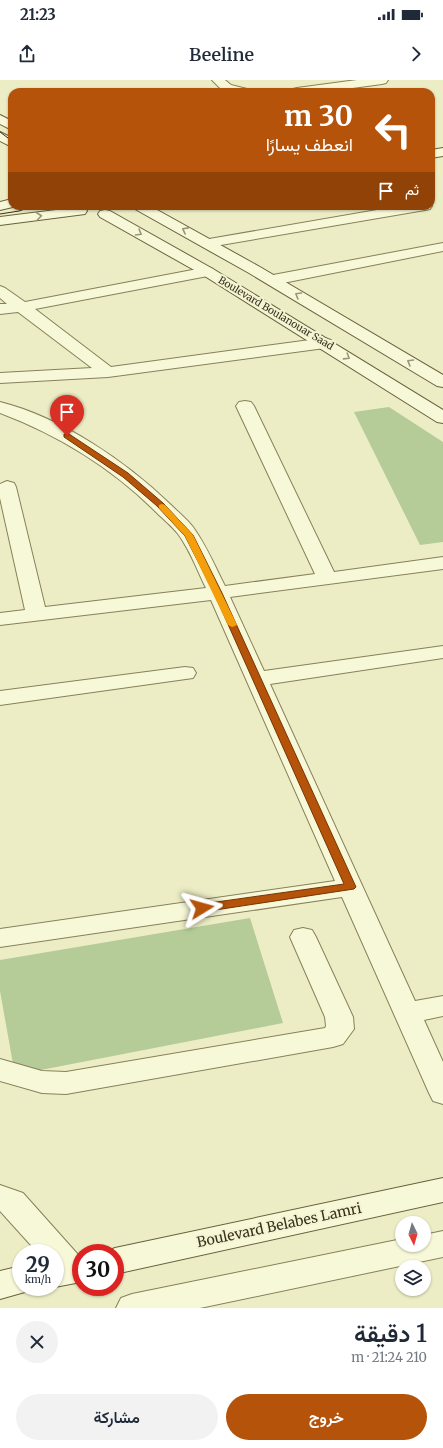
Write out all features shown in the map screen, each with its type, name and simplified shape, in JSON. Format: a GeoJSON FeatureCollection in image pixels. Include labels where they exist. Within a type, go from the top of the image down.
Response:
{"type":"FeatureCollection","features":[{"type":"Feature","properties":{"kind":"street"},"geometry":{"type":"LineString","coordinates":[[218,80],[227,88]]}},
{"type":"Feature","properties":{"kind":"street"},"geometry":{"type":"LineString","coordinates":[[325,88],[382,80]]}},
{"type":"Feature","properties":{"kind":"street"},"geometry":{"type":"LineString","coordinates":[[0,221],[68,210]]}},
{"type":"Feature","properties":{"kind":"street"},"geometry":{"type":"LineString","coordinates":[[80,210],[105,214],[119,213],[128,210]]}},
{"type":"Feature","properties":{"kind":"street"},"geometry":{"type":"LineString","coordinates":[[147,210],[209,243],[273,280],[443,382]]}},
{"type":"Feature","properties":{"kind":"street"},"geometry":{"type":"LineString","coordinates":[[209,243],[402,210]]}},
{"type":"Feature","properties":{"kind":"street","name":"Boulevard Boulanouar Saad"},"geometry":{"type":"LineString","coordinates":[[105,214],[208,272],[325,343],[443,418]]}},
{"type":"Feature","properties":{"kind":"street"},"geometry":{"type":"LineString","coordinates":[[273,280],[443,247]]}},
{"type":"Feature","properties":{"kind":"street"},"geometry":{"type":"LineString","coordinates":[[0,309],[23,307],[208,272]]}},
{"type":"Feature","properties":{"kind":"street"},"geometry":{"type":"LineString","coordinates":[[0,291],[108,372]]}},
{"type":"Feature","properties":{"kind":"street"},"geometry":{"type":"LineString","coordinates":[[0,378],[108,372],[325,343]]}},
{"type":"Feature","properties":{"kind":"street"},"geometry":{"type":"LineString","coordinates":[[245,406],[327,578]]}},
{"type":"Feature","properties":{"kind":"street"},"geometry":{"type":"LineString","coordinates":[[0,407],[20,414],[67,436],[125,475],[160,504],[189,535],[218,593],[443,1093]]}},
{"type":"Feature","properties":{"kind":"street"},"geometry":{"type":"LineString","coordinates":[[7,488],[8,532],[36,615]]}},
{"type":"Feature","properties":{"kind":"street"},"geometry":{"type":"LineString","coordinates":[[0,619],[218,593],[443,563]]}},
{"type":"Feature","properties":{"kind":"street"},"geometry":{"type":"LineString","coordinates":[[257,679],[443,652]]}},
{"type":"Feature","properties":{"kind":"street"},"geometry":{"type":"LineString","coordinates":[[0,698],[185,673]]}},
{"type":"Feature","properties":{"kind":"street"},"geometry":{"type":"LineString","coordinates":[[0,938],[351,887]]}},
{"type":"Feature","properties":{"kind":"street"},"geometry":{"type":"LineString","coordinates":[[0,1070],[42,1082],[66,1083],[333,1037],[340,1029],[339,1017],[304,937]]}},
{"type":"Feature","properties":{"kind":"street"},"geometry":{"type":"LineString","coordinates":[[407,1013],[443,1006]]}},
{"type":"Feature","properties":{"kind":"street","name":"Boulevard Belabes Lamri"},"geometry":{"type":"LineString","coordinates":[[124,1259],[443,1190]]}},
{"type":"Feature","properties":{"kind":"street"},"geometry":{"type":"LineString","coordinates":[[0,1198],[12,1202],[69,1270]]}},
{"type":"Feature","properties":{"kind":"street"},"geometry":{"type":"LineString","coordinates":[[132,1308],[443,1244]]}},
{"type":"Feature","properties":{"kind":"street"},"geometry":{"type":"LineString","coordinates":[[0,1284],[12,1282]]}},
{"type":"Feature","properties":{"kind":"green space"},"geometry":{"type":"Polygon","coordinates":[[[389,407],[443,442],[443,542],[420,545],[354,412],[389,407]]]}},
{"type":"Feature","properties":{"kind":"green space"},"geometry":{"type":"Polygon","coordinates":[[[250,918],[283,1023],[15,1075],[0,991],[0,960],[250,918]]]}},
{"type":"Feature","properties":{"kind":"tram line"},"geometry":{"type":"LineString","coordinates":[[0,132],[8,138]]}},
{"type":"Feature","properties":{"kind":"tram line"},"geometry":{"type":"LineString","coordinates":[[0,214],[22,210]]}},
{"type":"Feature","properties":{"kind":"slow traffic"},"geometry":{"type":"LineString","coordinates":[[162,506],[189,535],[232,625]]}},
{"type":"Feature","properties":{"kind":"route"},"geometry":{"type":"LineString","coordinates":[[67,436],[125,475],[160,504],[189,535],[218,593],[351,887],[202,908]]}}]}
